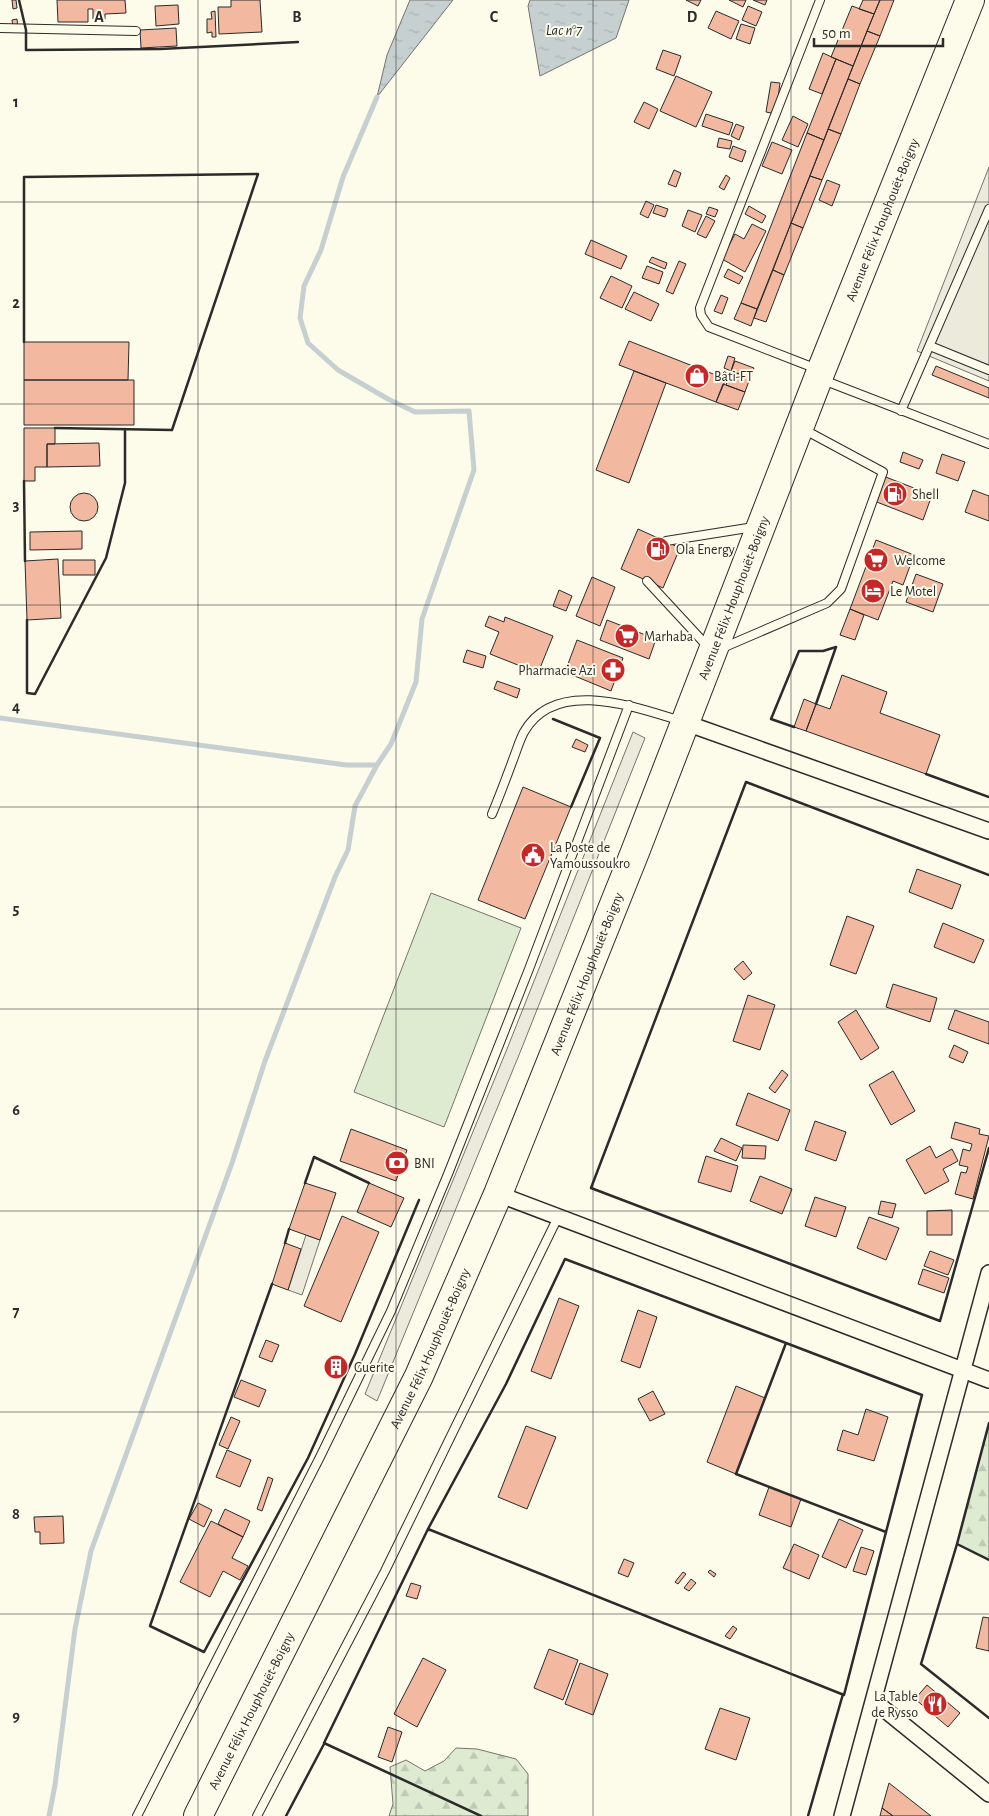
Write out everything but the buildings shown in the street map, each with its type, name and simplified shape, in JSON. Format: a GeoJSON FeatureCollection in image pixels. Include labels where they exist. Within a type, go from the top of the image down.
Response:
{"type":"FeatureCollection","features":[{"type":"Feature","properties":{"kind":"highway","name":"Avenue Félix Houphouët-Boigny"},"geometry":{"type":"LineString","coordinates":[[198,1816],[419,1376],[498,1194],[686,723],[819,374],[970,0]]}},
{"type":"Feature","properties":{"kind":"street"},"geometry":{"type":"LineString","coordinates":[[686,723],[989,831]]}},
{"type":"Feature","properties":{"kind":"street"},"geometry":{"type":"LineString","coordinates":[[498,1194],[989,1380]]}},
{"type":"Feature","properties":{"kind":"street"},"geometry":{"type":"LineString","coordinates":[[842,1816],[989,1273]]}},
{"type":"Feature","properties":{"kind":"street"},"geometry":{"type":"LineString","coordinates":[[874,1701],[989,1794]]}},
{"type":"Feature","properties":{"kind":"lane"},"geometry":{"type":"LineString","coordinates":[[820,0],[700,308],[701,315],[709,327],[901,411],[989,444]]}},
{"type":"Feature","properties":{"kind":"lane"},"geometry":{"type":"LineString","coordinates":[[0,28],[136,31]]}},
{"type":"Feature","properties":{"kind":"lane"},"geometry":{"type":"LineString","coordinates":[[901,411],[989,208]]}},
{"type":"Feature","properties":{"kind":"lane"},"geometry":{"type":"LineString","coordinates":[[930,346],[989,370]]}},
{"type":"Feature","properties":{"kind":"lane"},"geometry":{"type":"LineString","coordinates":[[647,581],[712,652],[827,603],[841,589],[883,472],[799,427]]}},
{"type":"Feature","properties":{"kind":"lane"},"geometry":{"type":"LineString","coordinates":[[666,541],[761,526]]}},
{"type":"Feature","properties":{"kind":"lane"},"geometry":{"type":"LineString","coordinates":[[492,814],[524,732],[538,713],[554,704],[576,699],[629,705],[686,723]]}},
{"type":"Feature","properties":{"kind":"lane"},"geometry":{"type":"LineString","coordinates":[[137,1816],[320,1457],[391,1311],[448,1174],[529,969],[629,705]]}},
{"type":"Feature","properties":{"kind":"lane"},"geometry":{"type":"LineString","coordinates":[[257,1816],[385,1571],[558,1217]]}},
{"type":"Feature","properties":{"kind":"green space"},"geometry":{"type":"Polygon","coordinates":[[[431,893],[521,928],[444,1127],[354,1092],[431,893]]]}},
{"type":"Feature","properties":{"kind":"green space"},"geometry":{"type":"Polygon","coordinates":[[[989,1423],[989,1560],[957,1544],[989,1423]]]}},
{"type":"Feature","properties":{"kind":"green space"},"geometry":{"type":"Polygon","coordinates":[[[456,1748],[477,1749],[516,1759],[528,1774],[528,1816],[389,1816],[393,1804],[390,1767],[406,1760],[425,1771],[444,1761],[456,1748]]]}},
{"type":"Feature","properties":{"kind":"shaded area"},"geometry":{"type":"Polygon","coordinates":[[[989,167],[989,381],[917,351],[989,167]]]}},
{"type":"Feature","properties":{"kind":"shaded area"},"geometry":{"type":"Polygon","coordinates":[[[633,732],[645,738],[519,1055],[377,1401],[365,1394],[507,1049],[633,732]]]}},
{"type":"Feature","properties":{"kind":"shaded area"},"geometry":{"type":"Polygon","coordinates":[[[306,1235],[320,1240],[302,1295],[288,1290],[306,1235]]]}},
{"type":"Feature","properties":{"kind":"water"},"geometry":{"type":"Polygon","coordinates":[[[410,0],[453,0],[377,97],[387,55],[410,0]]]}},
{"type":"Feature","properties":{"kind":"water","name":"Lac n°7"},"geometry":{"type":"Polygon","coordinates":[[[530,0],[629,0],[616,38],[540,76],[528,6],[530,0]]]}},
{"type":"Feature","properties":{"kind":"waterway"},"geometry":{"type":"LineString","coordinates":[[49,1816],[55,1785],[75,1629],[91,1551],[232,1163],[265,1061],[335,877],[348,850],[355,806],[377,765],[391,744],[416,682],[422,619],[474,470],[469,411],[415,412],[388,399],[338,370],[308,343],[300,318],[304,286],[321,250],[343,177],[377,97]]}},
{"type":"Feature","properties":{"kind":"waterway"},"geometry":{"type":"LineString","coordinates":[[0,718],[346,765],[377,765]]}},
{"type":"Feature","properties":{"kind":"wall"},"geometry":{"type":"LineString","coordinates":[[19,0],[26,30],[26,50],[160,49],[298,42]]}},
{"type":"Feature","properties":{"kind":"wall"},"geometry":{"type":"LineString","coordinates":[[24,342],[24,177],[258,174],[172,430],[55,428]]}},
{"type":"Feature","properties":{"kind":"wall"},"geometry":{"type":"LineString","coordinates":[[27,620],[27,693],[35,694],[106,558],[125,483],[125,429]]}},
{"type":"Feature","properties":{"kind":"wall"},"geometry":{"type":"LineString","coordinates":[[24,481],[25,561]]}},
{"type":"Feature","properties":{"kind":"wall"},"geometry":{"type":"LineString","coordinates":[[816,704],[836,647]]}},
{"type":"Feature","properties":{"kind":"wall"},"geometry":{"type":"LineString","coordinates":[[794,727],[771,719],[799,651],[823,651],[836,647]]}},
{"type":"Feature","properties":{"kind":"wall"},"geometry":{"type":"LineString","coordinates":[[553,719],[600,738],[571,807]]}},
{"type":"Feature","properties":{"kind":"wall"},"geometry":{"type":"LineString","coordinates":[[926,774],[989,797]]}},
{"type":"Feature","properties":{"kind":"wall"},"geometry":{"type":"LineString","coordinates":[[989,875],[746,782],[591,1188],[940,1321],[989,1148]]}},
{"type":"Feature","properties":{"kind":"wall"},"geometry":{"type":"LineString","coordinates":[[305,1183],[314,1157],[369,1183]]}},
{"type":"Feature","properties":{"kind":"wall"},"geometry":{"type":"LineString","coordinates":[[272,1284],[150,1626],[204,1652],[308,1458],[355,1354],[419,1200]]}},
{"type":"Feature","properties":{"kind":"wall"},"geometry":{"type":"LineString","coordinates":[[285,1243],[289,1229]]}},
{"type":"Feature","properties":{"kind":"wall"},"geometry":{"type":"LineString","coordinates":[[565,1259],[786,1343],[736,1474],[886,1532],[844,1695],[428,1529],[506,1384],[565,1259]]}},
{"type":"Feature","properties":{"kind":"wall"},"geometry":{"type":"LineString","coordinates":[[786,1343],[922,1395],[886,1532],[736,1474],[786,1343]]}},
{"type":"Feature","properties":{"kind":"wall"},"geometry":{"type":"LineString","coordinates":[[957,1544],[989,1423]]}},
{"type":"Feature","properties":{"kind":"wall"},"geometry":{"type":"LineString","coordinates":[[429,1530],[324,1743],[481,1816]]}},
{"type":"Feature","properties":{"kind":"wall"},"geometry":{"type":"LineString","coordinates":[[989,1560],[957,1544],[921,1664],[989,1718]]}},
{"type":"Feature","properties":{"kind":"wall"},"geometry":{"type":"LineString","coordinates":[[808,1816],[843,1694]]}},
{"type":"Feature","properties":{"kind":"wall"},"geometry":{"type":"LineString","coordinates":[[286,1816],[324,1744]]}},
{"type":"Feature","properties":{"kind":"place","name":"Bâti-FT"},"geometry":{"type":"Point","coordinates":[697,376]}},
{"type":"Feature","properties":{"kind":"place","name":"Shell"},"geometry":{"type":"Point","coordinates":[895,494]}},
{"type":"Feature","properties":{"kind":"place","name":"Ola Energy"},"geometry":{"type":"Point","coordinates":[658,549]}},
{"type":"Feature","properties":{"kind":"place","name":"Welcome"},"geometry":{"type":"Point","coordinates":[876,560]}},
{"type":"Feature","properties":{"kind":"place","name":"Le Motel"},"geometry":{"type":"Point","coordinates":[873,591]}},
{"type":"Feature","properties":{"kind":"place","name":"Marhaba"},"geometry":{"type":"Point","coordinates":[627,636]}},
{"type":"Feature","properties":{"kind":"place","name":"Pharmacie Azi"},"geometry":{"type":"Point","coordinates":[613,670]}},
{"type":"Feature","properties":{"kind":"place","name":"La Poste de Yamoussoukro"},"geometry":{"type":"Point","coordinates":[533,855]}},
{"type":"Feature","properties":{"kind":"place","name":"BNI"},"geometry":{"type":"Point","coordinates":[397,1163]}},
{"type":"Feature","properties":{"kind":"place","name":"Guerite"},"geometry":{"type":"Point","coordinates":[336,1367]}},
{"type":"Feature","properties":{"kind":"place","name":"La Table de Rysso"},"geometry":{"type":"Point","coordinates":[935,1704]}}]}
